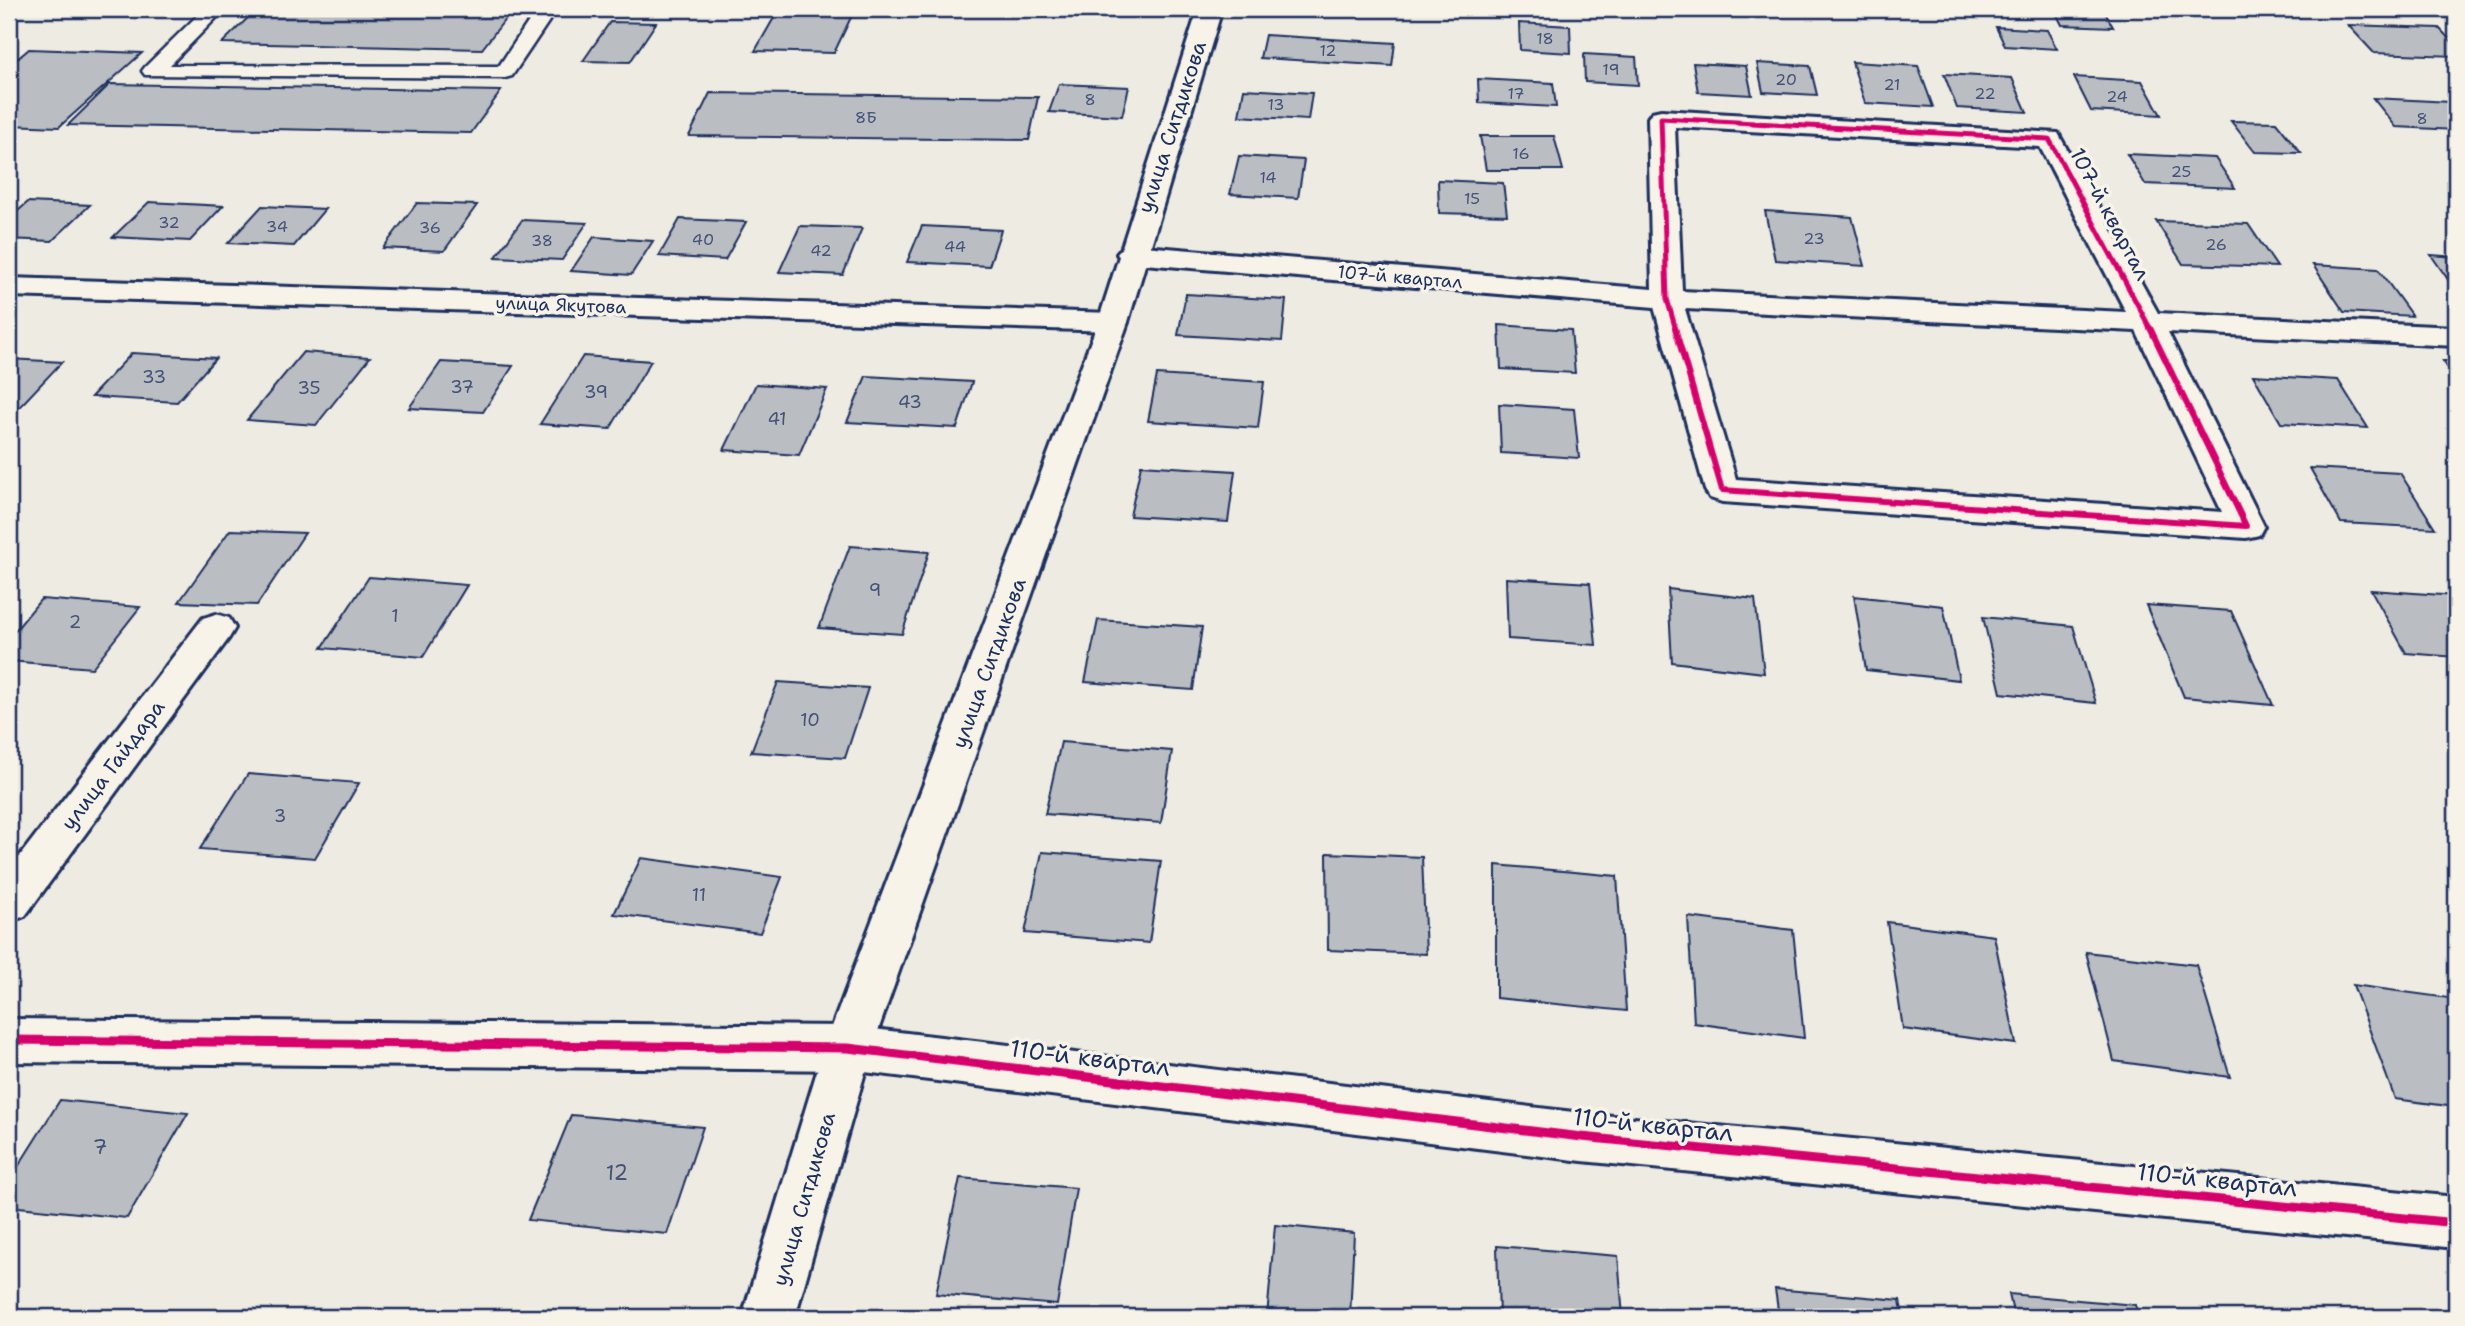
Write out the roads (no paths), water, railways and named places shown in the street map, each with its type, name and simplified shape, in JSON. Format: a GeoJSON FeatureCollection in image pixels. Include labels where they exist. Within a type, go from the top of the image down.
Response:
{"type":"FeatureCollection","features":[{"type":"Feature","properties":{"kind":"street","name":"улица Ситдикова"},"geometry":{"type":"LineString","coordinates":[[768,1317],[848,1048],[1113,322],[1210,9]]}},
{"type":"Feature","properties":{"kind":"street","name":"107-й квартал"},"geometry":{"type":"LineString","coordinates":[[1661,118],[2049,139],[2147,320],[2246,526],[1722,490],[1667,299],[1661,118]]}},
{"type":"Feature","properties":{"kind":"street","name":"107-й квартал"},"geometry":{"type":"LineString","coordinates":[[1132,254],[1667,299],[2147,320],[2456,337]]}},
{"type":"Feature","properties":{"kind":"street","name":"улица Якутова"},"geometry":{"type":"LineString","coordinates":[[9,287],[1113,322]]}},
{"type":"Feature","properties":{"kind":"street","name":"улица Гайдара"},"geometry":{"type":"LineString","coordinates":[[9,903],[216,628]]}},
{"type":"Feature","properties":{"kind":"street","name":"110-й квартал"},"geometry":{"type":"LineString","coordinates":[[9,1040],[848,1048],[1582,1137],[2456,1223]]}},
{"type":"Feature","properties":{"kind":"lane"},"geometry":{"type":"LineString","coordinates":[[215,9],[152,71],[505,72],[547,9]]}}]}
